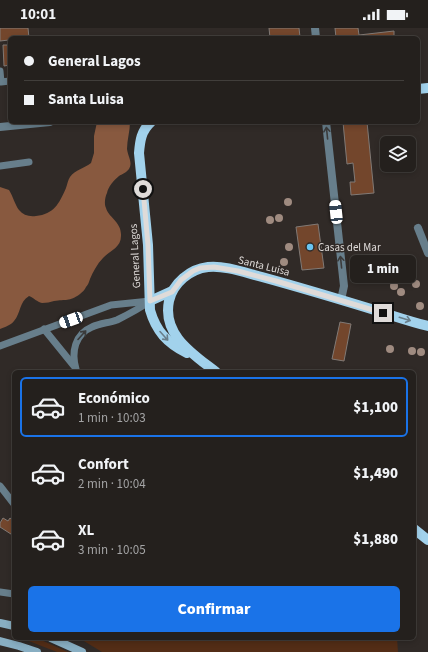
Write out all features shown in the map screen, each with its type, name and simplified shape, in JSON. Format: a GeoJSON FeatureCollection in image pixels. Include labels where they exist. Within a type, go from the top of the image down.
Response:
{"type":"FeatureCollection","features":[{"type":"Feature","properties":{"kind":"main road","name":"General Lagos"},"geometry":{"type":"LineString","coordinates":[[148,124],[142,132],[139,153],[148,245],[150,310],[157,328],[168,341],[182,350],[196,356]]}},
{"type":"Feature","properties":{"kind":"main road","name":"Santa Luisa"},"geometry":{"type":"LineString","coordinates":[[196,356],[178,338],[171,326],[168,312],[172,292],[181,280],[193,271],[200,268],[214,267],[238,271],[428,326]]}},
{"type":"Feature","properties":{"kind":"main road"},"geometry":{"type":"LineString","coordinates":[[150,301],[172,292]]}},
{"type":"Feature","properties":{"kind":"main road"},"geometry":{"type":"LineString","coordinates":[[196,356],[214,370]]}},
{"type":"Feature","properties":{"kind":"main road"},"geometry":{"type":"LineString","coordinates":[[416,531],[428,540]]}},
{"type":"Feature","properties":{"kind":"main road"},"geometry":{"type":"LineString","coordinates":[[0,623],[12,626]]}},
{"type":"Feature","properties":{"kind":"main road"},"geometry":{"type":"LineString","coordinates":[[56,640],[82,652]]}},
{"type":"Feature","properties":{"kind":"main road"},"geometry":{"type":"LineString","coordinates":[[0,641],[37,652]]}},
{"type":"Feature","properties":{"kind":"street"},"geometry":{"type":"LineString","coordinates":[[0,126],[25,124]]}},
{"type":"Feature","properties":{"kind":"street"},"geometry":{"type":"LineString","coordinates":[[326,124],[344,286],[341,300]]}},
{"type":"Feature","properties":{"kind":"street"},"geometry":{"type":"LineString","coordinates":[[418,228],[428,253]]}},
{"type":"Feature","properties":{"kind":"lane"},"geometry":{"type":"LineString","coordinates":[[0,71],[1,82],[8,81]]}},
{"type":"Feature","properties":{"kind":"lane"},"geometry":{"type":"LineString","coordinates":[[0,166],[29,162]]}},
{"type":"Feature","properties":{"kind":"lane"},"geometry":{"type":"LineString","coordinates":[[0,346],[111,305],[150,301]]}},
{"type":"Feature","properties":{"kind":"lane"},"geometry":{"type":"LineString","coordinates":[[78,370],[74,362],[74,348],[84,332],[94,326],[115,321],[137,310],[150,301]]}},
{"type":"Feature","properties":{"kind":"lane"},"geometry":{"type":"LineString","coordinates":[[44,330],[77,370]]}},
{"type":"Feature","properties":{"kind":"lane"},"geometry":{"type":"LineString","coordinates":[[0,486],[12,501]]}},
{"type":"Feature","properties":{"kind":"lane"},"geometry":{"type":"LineString","coordinates":[[0,592],[12,594]]}},
{"type":"Feature","properties":{"kind":"shaded area"},"geometry":{"type":"Polygon","coordinates":[[[97,124],[130,124],[127,149],[130,166],[128,170],[119,176],[112,184],[105,200],[107,211],[117,223],[121,231],[119,244],[99,263],[84,290],[76,297],[42,303],[29,296],[23,301],[14,321],[10,325],[0,329],[0,187],[9,190],[18,208],[24,214],[36,216],[47,213],[55,207],[61,199],[70,177],[91,163],[94,153],[94,136],[97,124]]]}},
{"type":"Feature","properties":{"kind":"shaded area"},"geometry":{"type":"Polygon","coordinates":[[[26,640],[41,640],[68,652],[57,652],[26,640]]]}},
{"type":"Feature","properties":{"kind":"shaded area"},"geometry":{"type":"Polygon","coordinates":[[[82,640],[397,640],[398,652],[102,652],[82,640]]]}},
{"type":"Feature","properties":{"kind":"building"},"geometry":{"type":"Polygon","coordinates":[[[0,28],[28,28],[29,36],[8,36],[8,40],[0,41],[0,28]]]}},
{"type":"Feature","properties":{"kind":"building"},"geometry":{"type":"Polygon","coordinates":[[[269,28],[299,28],[300,36],[270,36],[269,28]]]}},
{"type":"Feature","properties":{"kind":"building"},"geometry":{"type":"Polygon","coordinates":[[[335,28],[358,28],[359,35],[394,31],[394,36],[336,36],[335,28]]]}},
{"type":"Feature","properties":{"kind":"building"},"geometry":{"type":"Polygon","coordinates":[[[3,45],[8,45],[8,65],[4,66],[3,45]]]}},
{"type":"Feature","properties":{"kind":"building"},"geometry":{"type":"Polygon","coordinates":[[[343,124],[367,124],[374,193],[351,195],[350,182],[355,182],[353,163],[347,164],[343,124]]]}},
{"type":"Feature","properties":{"kind":"building","name":"Casas del Mar"},"geometry":{"type":"Polygon","coordinates":[[[318,224],[324,268],[302,270],[296,227],[318,224]]]}},
{"type":"Feature","properties":{"kind":"building"},"geometry":{"type":"Polygon","coordinates":[[[340,322],[351,324],[344,361],[332,359],[340,322]]]}},
{"type":"Feature","properties":{"kind":"building"},"geometry":{"type":"Polygon","coordinates":[[[3,518],[8,521],[10,518],[12,520],[12,535],[0,527],[0,523],[3,518]]]}},
{"type":"Feature","properties":{"kind":"place","name":"Casas del Mar"},"geometry":{"type":"Point","coordinates":[310,247]}},
{"type":"Feature","properties":{"kind":"route"},"geometry":{"type":"LineString","coordinates":[[143,189],[148,245],[150,301],[172,292],[176,285],[186,275],[193,271],[200,268],[214,267],[238,271],[276,281],[383,313]]}}]}
